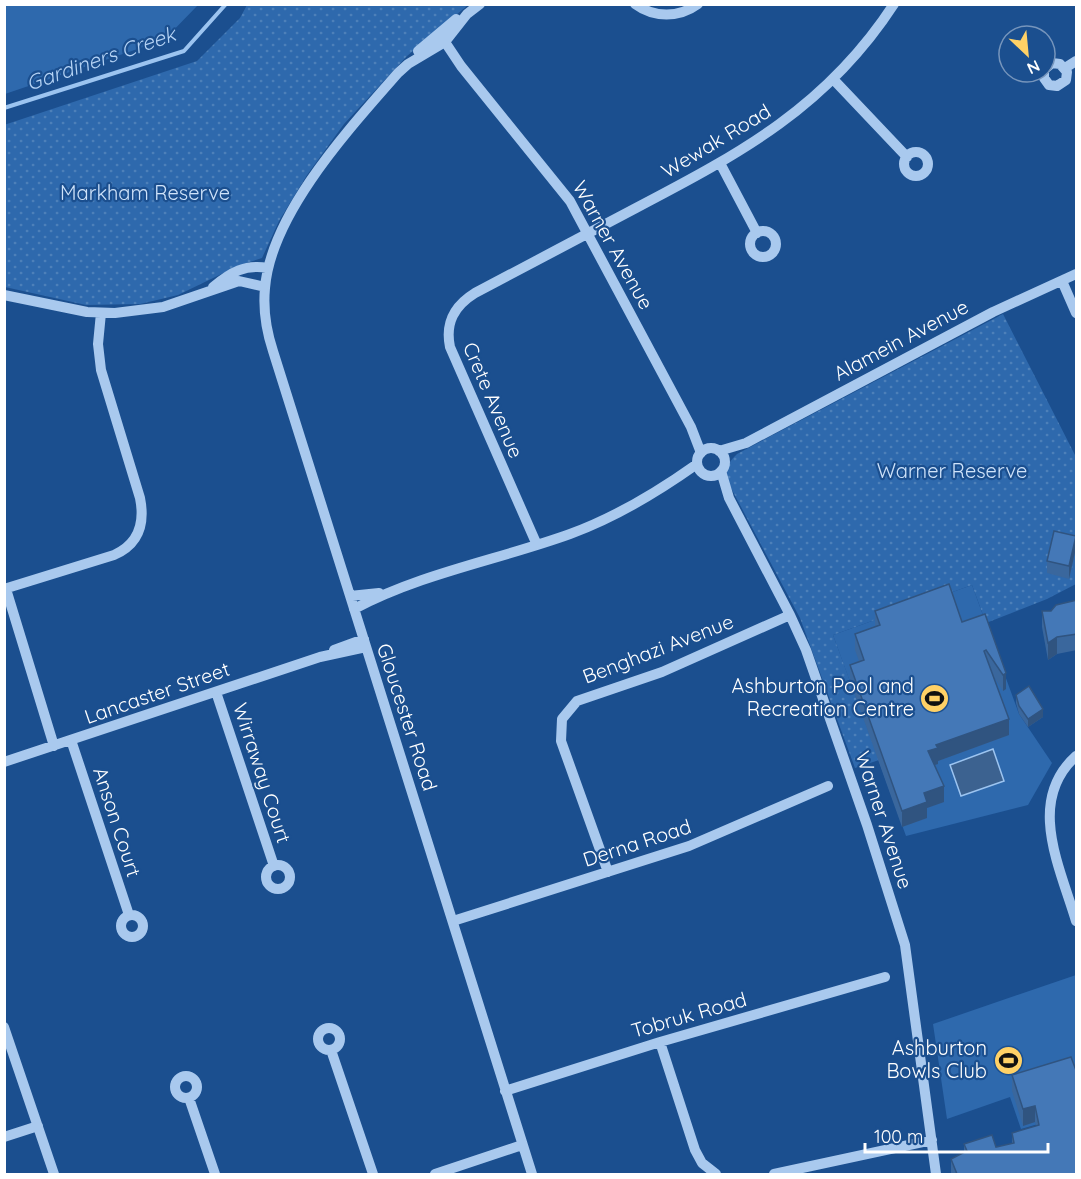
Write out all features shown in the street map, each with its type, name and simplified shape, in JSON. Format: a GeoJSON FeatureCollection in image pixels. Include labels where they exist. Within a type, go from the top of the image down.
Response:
{"type":"FeatureCollection","features":[{"type":"Feature","properties":{"kind":"street","name":"Gloucester Road"},"geometry":{"type":"LineString","coordinates":[[480,4],[452,22],[441,42],[419,49],[339,142],[313,179],[284,228],[268,268],[265,287],[268,336],[532,1174]]}},
{"type":"Feature","properties":{"kind":"street"},"geometry":{"type":"LineString","coordinates":[[635,4],[648,12],[666,15],[682,13],[698,4]]}},
{"type":"Feature","properties":{"kind":"street","name":"Wewak Road"},"geometry":{"type":"LineString","coordinates":[[588,233],[720,164],[785,122],[833,80],[866,43],[894,4]]}},
{"type":"Feature","properties":{"kind":"street","name":"Warner Avenue"},"geometry":{"type":"LineString","coordinates":[[441,42],[557,182],[588,233],[790,615],[847,766],[905,945],[936,1174]]}},
{"type":"Feature","properties":{"kind":"street"},"geometry":{"type":"LineString","coordinates":[[1065,68],[1077,61]]}},
{"type":"Feature","properties":{"kind":"street"},"geometry":{"type":"LineString","coordinates":[[1057,64],[1065,68]]}},
{"type":"Feature","properties":{"kind":"street"},"geometry":{"type":"LineString","coordinates":[[1052,84],[1058,86],[1066,80],[1065,68]]}},
{"type":"Feature","properties":{"kind":"street"},"geometry":{"type":"LineString","coordinates":[[833,80],[907,157]]}},
{"type":"Feature","properties":{"kind":"street"},"geometry":{"type":"LineString","coordinates":[[720,164],[757,233]]}},
{"type":"Feature","properties":{"kind":"street","name":"Crete Avenue"},"geometry":{"type":"LineString","coordinates":[[537,545],[455,361],[448,330],[453,313],[464,300],[588,233]]}},
{"type":"Feature","properties":{"kind":"street"},"geometry":{"type":"LineString","coordinates":[[208,290],[226,276],[245,267],[268,268]]}},
{"type":"Feature","properties":{"kind":"street","name":"Alamein Avenue"},"geometry":{"type":"LineString","coordinates":[[350,596],[388,591],[578,531],[993,312],[1077,274]]}},
{"type":"Feature","properties":{"kind":"street"},"geometry":{"type":"LineString","coordinates":[[1062,280],[1077,313]]}},
{"type":"Feature","properties":{"kind":"street"},"geometry":{"type":"LineString","coordinates":[[4,295],[101,313],[130,313],[164,307],[238,281],[265,287]]}},
{"type":"Feature","properties":{"kind":"street"},"geometry":{"type":"LineString","coordinates":[[54,746],[5,589],[114,555],[129,548],[139,533],[142,514],[140,498],[100,370],[98,344],[101,313]]}},
{"type":"Feature","properties":{"kind":"street","name":"Alamein Avenue"},"geometry":{"type":"LineString","coordinates":[[354,609],[388,591]]}},
{"type":"Feature","properties":{"kind":"street","name":"Benghazi Avenue"},"geometry":{"type":"LineString","coordinates":[[608,872],[561,741],[560,726],[566,711],[586,696],[662,672],[790,615]]}},
{"type":"Feature","properties":{"kind":"street","name":"Lancaster Street"},"geometry":{"type":"LineString","coordinates":[[4,762],[365,643]]}},
{"type":"Feature","properties":{"kind":"street","name":"Wirraway Court"},"geometry":{"type":"LineString","coordinates":[[216,692],[274,866]]}},
{"type":"Feature","properties":{"kind":"street","name":"Anson Court"},"geometry":{"type":"LineString","coordinates":[[71,741],[129,915]]}},
{"type":"Feature","properties":{"kind":"street"},"geometry":{"type":"LineString","coordinates":[[1077,756],[1067,765],[1055,785],[1048,816],[1053,843],[1077,921]]}},
{"type":"Feature","properties":{"kind":"street","name":"Derna Road"},"geometry":{"type":"LineString","coordinates":[[453,921],[703,841],[828,786]]}},
{"type":"Feature","properties":{"kind":"street","name":"Tobruk Road"},"geometry":{"type":"LineString","coordinates":[[505,1091],[660,1042],[885,977]]}},
{"type":"Feature","properties":{"kind":"street"},"geometry":{"type":"LineString","coordinates":[[4,1027],[54,1174]]}},
{"type":"Feature","properties":{"kind":"street"},"geometry":{"type":"LineString","coordinates":[[660,1042],[695,1150],[702,1163],[716,1174]]}},
{"type":"Feature","properties":{"kind":"street"},"geometry":{"type":"LineString","coordinates":[[332,1050],[373,1174]]}},
{"type":"Feature","properties":{"kind":"street"},"geometry":{"type":"LineString","coordinates":[[189,1098],[215,1174]]}},
{"type":"Feature","properties":{"kind":"street"},"geometry":{"type":"LineString","coordinates":[[4,1137],[38,1126]]}},
{"type":"Feature","properties":{"kind":"street"},"geometry":{"type":"LineString","coordinates":[[774,1174],[932,1140]]}},
{"type":"Feature","properties":{"kind":"street"},"geometry":{"type":"LineString","coordinates":[[435,1174],[522,1145]]}},
{"type":"Feature","properties":{"kind":"green space"},"geometry":{"type":"Polygon","coordinates":[[[4,5],[198,5],[164,40],[5,94],[4,5]]]}},
{"type":"Feature","properties":{"kind":"green space","name":"Markham Reserve"},"geometry":{"type":"Polygon","coordinates":[[[247,5],[468,5],[407,56],[344,124],[307,175],[279,221],[262,258],[240,265],[178,295],[140,304],[86,305],[5,287],[4,125],[197,61],[240,18],[247,5]]]}},
{"type":"Feature","properties":{"kind":"green space","name":"Warner Reserve"},"geometry":{"type":"Polygon","coordinates":[[[1003,314],[1076,457],[1076,584],[1047,599],[986,623],[972,585],[833,635],[879,760],[855,768],[800,618],[731,488],[727,474],[728,466],[737,454],[1003,314]]]}},
{"type":"Feature","properties":{"kind":"green space","name":"Ashburton Pool and Recreation Centre"},"geometry":{"type":"Polygon","coordinates":[[[972,585],[1019,714],[1052,763],[1028,805],[906,836],[833,635],[972,585]]]}},
{"type":"Feature","properties":{"kind":"green space","name":"Ashburton Bowls Club"},"geometry":{"type":"Polygon","coordinates":[[[1076,975],[1076,1113],[1021,1129],[1010,1097],[947,1119],[933,1024],[1076,975]]]}},
{"type":"Feature","properties":{"kind":"shaded area"},"geometry":{"type":"Polygon","coordinates":[[[993,749],[1004,781],[961,796],[950,765],[993,749]]]}},
{"type":"Feature","properties":{"kind":"building"},"geometry":{"type":"Polygon","coordinates":[[[1054,531],[1076,536],[1069,566],[1047,561],[1054,531]]]}},
{"type":"Feature","properties":{"kind":"building","name":"Ashburton Pool and Recreation Centre"},"geometry":{"type":"Polygon","coordinates":[[[949,584],[962,622],[985,614],[1006,673],[1003,675],[986,650],[984,651],[1009,719],[936,745],[938,748],[928,751],[944,786],[924,793],[927,802],[902,811],[850,665],[864,660],[855,634],[880,625],[875,611],[949,584]]]}},
{"type":"Feature","properties":{"kind":"building"},"geometry":{"type":"Polygon","coordinates":[[[1077,600],[1077,634],[1057,637],[1048,643],[1042,611],[1051,611],[1056,605],[1077,600]]]}},
{"type":"Feature","properties":{"kind":"building"},"geometry":{"type":"Polygon","coordinates":[[[1029,686],[1043,709],[1028,719],[1019,706],[1016,695],[1029,686]]]}},
{"type":"Feature","properties":{"kind":"building"},"geometry":{"type":"Polygon","coordinates":[[[1071,1057],[1077,1073],[1077,1174],[957,1174],[951,1159],[967,1151],[964,1144],[992,1135],[996,1147],[1014,1143],[1012,1133],[1039,1125],[1035,1106],[1023,1109],[1012,1075],[1071,1057]]]}},
{"type":"Feature","properties":{"kind":"waterway","name":"Gardiners Creek"},"geometry":{"type":"LineString","coordinates":[[4,108],[184,51],[226,4]]}},
{"type":"Feature","properties":{"kind":"place","name":"Ashburton Pool and Recreation Centre"},"geometry":{"type":"Point","coordinates":[935,698]}},
{"type":"Feature","properties":{"kind":"place","name":"Ashburton Bowls Club"},"geometry":{"type":"Point","coordinates":[1008,1060]}}]}
